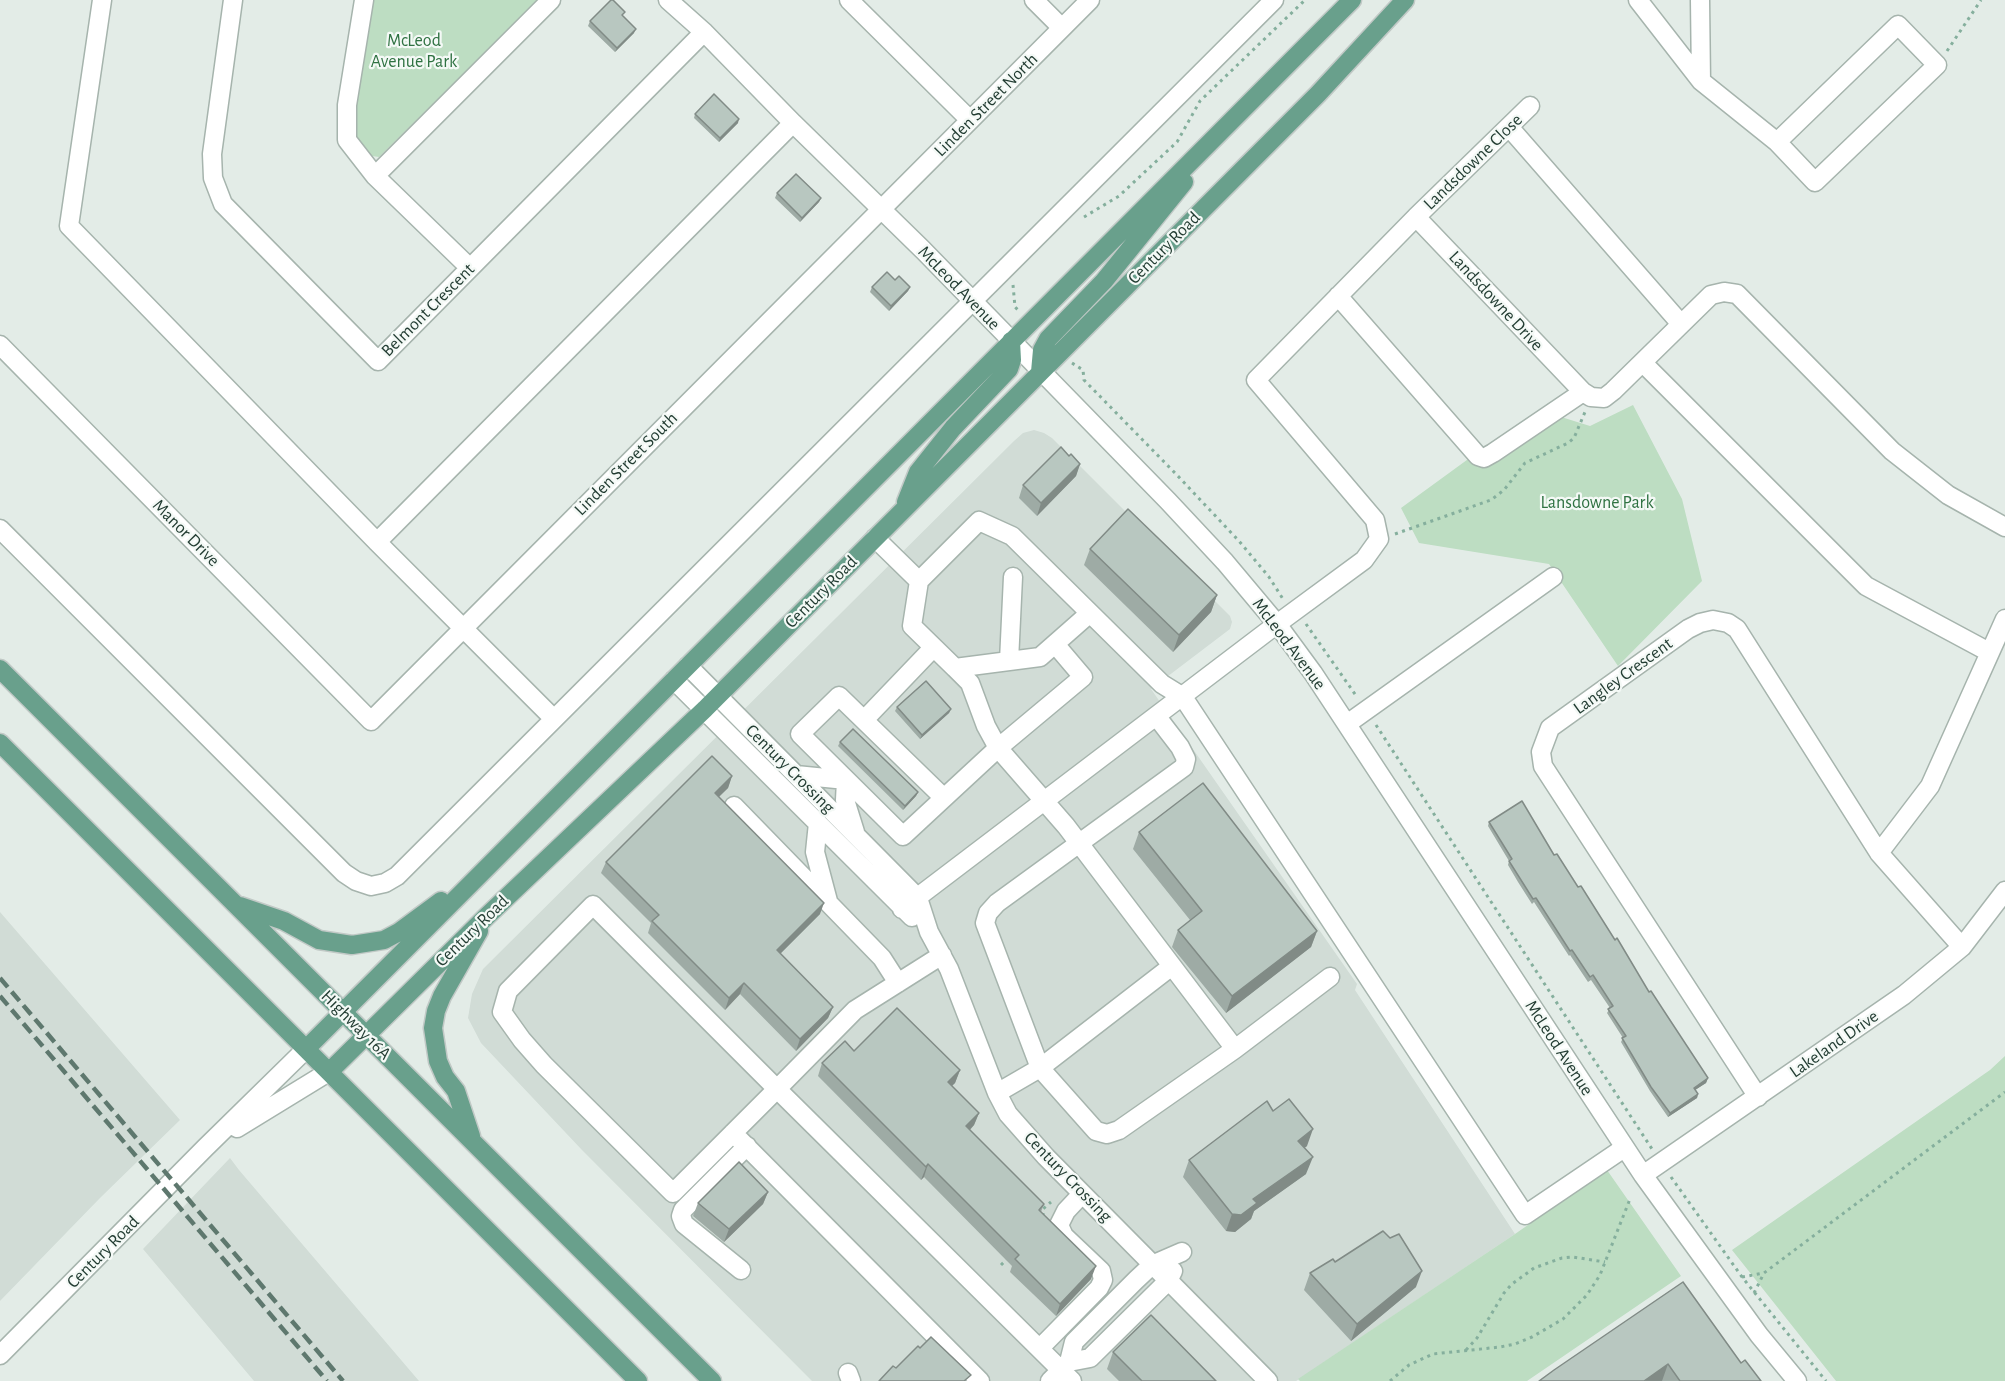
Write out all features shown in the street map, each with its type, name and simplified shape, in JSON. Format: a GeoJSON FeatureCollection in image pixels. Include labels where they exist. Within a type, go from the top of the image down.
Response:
{"type":"FeatureCollection","features":[{"type":"Feature","properties":{"kind":"main road","name":"Century Road"},"geometry":{"type":"LineString","coordinates":[[307,1048],[1352,0]]}},
{"type":"Feature","properties":{"kind":"main road","name":"Century Road"},"geometry":{"type":"LineString","coordinates":[[330,1071],[487,916],[705,709],[1318,94],[1406,0]]}},
{"type":"Feature","properties":{"kind":"main road"},"geometry":{"type":"LineString","coordinates":[[1040,372],[1042,350],[1048,339],[1104,281],[1244,108]]}},
{"type":"Feature","properties":{"kind":"main road"},"geometry":{"type":"LineString","coordinates":[[902,511],[918,472],[954,428],[1009,369],[1012,360],[1011,341]]}},
{"type":"Feature","properties":{"kind":"main road","name":"Highway 16A"},"geometry":{"type":"LineString","coordinates":[[0,669],[712,1381]]}},
{"type":"Feature","properties":{"kind":"main road"},"geometry":{"type":"LineString","coordinates":[[0,743],[638,1381]]}},
{"type":"Feature","properties":{"kind":"main road"},"geometry":{"type":"LineString","coordinates":[[235,905],[284,921],[319,940],[352,945],[368,944],[384,940],[399,932],[486,868]]}},
{"type":"Feature","properties":{"kind":"main road"},"geometry":{"type":"LineString","coordinates":[[472,1141],[456,1091],[445,1077],[438,1061],[433,1028],[442,996],[487,916]]}},
{"type":"Feature","properties":{"kind":"street"},"geometry":{"type":"LineString","coordinates":[[102,0],[69,226],[377,542],[554,719]]}},
{"type":"Feature","properties":{"kind":"street","name":"Belmont Crescent"},"geometry":{"type":"LineString","coordinates":[[233,0],[212,154],[213,178],[223,204],[378,361],[704,32]]}},
{"type":"Feature","properties":{"kind":"street"},"geometry":{"type":"LineString","coordinates":[[364,0],[347,105],[347,140],[375,176],[470,268]]}},
{"type":"Feature","properties":{"kind":"street"},"geometry":{"type":"LineString","coordinates":[[375,176],[551,0]]}},
{"type":"Feature","properties":{"kind":"street","name":"McLeod Avenue"},"geometry":{"type":"LineString","coordinates":[[668,0],[704,32],[881,209],[1168,501],[1225,562],[1277,624],[1347,724],[1624,1148],[1759,1335],[1797,1381]]}},
{"type":"Feature","properties":{"kind":"street"},"geometry":{"type":"LineString","coordinates":[[849,0],[970,120]]}},
{"type":"Feature","properties":{"kind":"street"},"geometry":{"type":"LineString","coordinates":[[1034,0],[1062,28]]}},
{"type":"Feature","properties":{"kind":"street","name":"Linden Street North"},"geometry":{"type":"LineString","coordinates":[[881,209],[1090,0]]}},
{"type":"Feature","properties":{"kind":"street"},"geometry":{"type":"LineString","coordinates":[[0,529],[344,873],[356,881],[371,886],[386,884],[397,876],[1274,0]]}},
{"type":"Feature","properties":{"kind":"street"},"geometry":{"type":"LineString","coordinates":[[1638,0],[1701,81],[1777,142],[1815,182],[1937,65],[1898,25],[1777,142]]}},
{"type":"Feature","properties":{"kind":"street"},"geometry":{"type":"LineString","coordinates":[[1700,0],[1701,81]]}},
{"type":"Feature","properties":{"kind":"street","name":"Landsdowne Close"},"geometry":{"type":"LineString","coordinates":[[1416,217],[1530,106]]}},
{"type":"Feature","properties":{"kind":"street"},"geometry":{"type":"LineString","coordinates":[[377,542],[793,123]]}},
{"type":"Feature","properties":{"kind":"street"},"geometry":{"type":"LineString","coordinates":[[1509,127],[1681,324]]}},
{"type":"Feature","properties":{"kind":"street","name":"Linden Street South"},"geometry":{"type":"LineString","coordinates":[[371,721],[881,209]]}},
{"type":"Feature","properties":{"kind":"street"},"geometry":{"type":"LineString","coordinates":[[902,909],[1277,624],[1365,560],[1379,539],[1375,520],[1256,380],[1416,217]]}},
{"type":"Feature","properties":{"kind":"street","name":"Landsdowne Drive"},"geometry":{"type":"LineString","coordinates":[[1416,217],[1587,395]]}},
{"type":"Feature","properties":{"kind":"street"},"geometry":{"type":"LineString","coordinates":[[1338,296],[1478,456],[1485,458],[1587,395],[1604,398],[1711,295],[1724,292],[1737,294],[1892,452],[1948,495],[2005,527]]}},
{"type":"Feature","properties":{"kind":"street","name":"Manor Drive"},"geometry":{"type":"LineString","coordinates":[[0,345],[371,721]]}},
{"type":"Feature","properties":{"kind":"street"},"geometry":{"type":"LineString","coordinates":[[1642,363],[1866,586],[1989,652]]}},
{"type":"Feature","properties":{"kind":"street"},"geometry":{"type":"LineString","coordinates":[[1235,1049],[1046,801],[998,748],[986,726],[970,683],[912,626],[919,581],[979,520],[1012,536],[1162,684],[1183,697],[1525,1215],[1624,1148]]}},
{"type":"Feature","properties":{"kind":"street"},"geometry":{"type":"LineString","coordinates":[[875,538],[919,581]]}},
{"type":"Feature","properties":{"kind":"street"},"geometry":{"type":"LineString","coordinates":[[1347,724],[1553,577]]}},
{"type":"Feature","properties":{"kind":"street"},"geometry":{"type":"LineString","coordinates":[[1009,661],[1012,578]]}},
{"type":"Feature","properties":{"kind":"street"},"geometry":{"type":"LineString","coordinates":[[955,668],[1040,657],[1090,613]]}},
{"type":"Feature","properties":{"kind":"street"},"geometry":{"type":"LineString","coordinates":[[1879,853],[1930,786],[2005,619]]}},
{"type":"Feature","properties":{"kind":"street","name":"Langley Crescent"},"geometry":{"type":"LineString","coordinates":[[1758,1097],[1543,766],[1541,752],[1550,728],[1688,629],[1713,620],[1728,623],[1737,629],[1879,853],[1962,947]]}},
{"type":"Feature","properties":{"kind":"street"},"geometry":{"type":"LineString","coordinates":[[944,798],[839,696],[800,734],[903,837],[998,748],[1083,677],[1055,644]]}},
{"type":"Feature","properties":{"kind":"street"},"geometry":{"type":"LineString","coordinates":[[864,720],[933,648]]}},
{"type":"Feature","properties":{"kind":"street","name":"Century Crossing"},"geometry":{"type":"LineString","coordinates":[[688,666],[918,898],[929,932],[942,955],[997,1093],[1008,1114],[1082,1194],[1268,1381]]}},
{"type":"Feature","properties":{"kind":"street","name":"Century Crossing"},"geometry":{"type":"LineString","coordinates":[[674,680],[902,909],[929,932]]}},
{"type":"Feature","properties":{"kind":"street"},"geometry":{"type":"LineString","coordinates":[[1157,717],[1180,747],[1186,759],[1184,767],[997,903],[988,913],[985,922],[1040,1068],[1096,1131],[1107,1134],[1119,1130],[1235,1049],[1330,976]]}},
{"type":"Feature","properties":{"kind":"street"},"geometry":{"type":"LineString","coordinates":[[796,775],[846,780]]}},
{"type":"Feature","properties":{"kind":"street"},"geometry":{"type":"LineString","coordinates":[[846,780],[844,800],[857,836]]}},
{"type":"Feature","properties":{"kind":"street"},"geometry":{"type":"LineString","coordinates":[[734,806],[882,958],[898,983]]}},
{"type":"Feature","properties":{"kind":"street"},"geometry":{"type":"LineString","coordinates":[[818,823],[815,852],[828,902]]}},
{"type":"Feature","properties":{"kind":"street","name":"Lakeland Drive"},"geometry":{"type":"LineString","coordinates":[[1643,1175],[1904,995],[1962,947],[2005,891]]}},
{"type":"Feature","properties":{"kind":"street"},"geometry":{"type":"LineString","coordinates":[[942,955],[855,1010],[777,1089],[673,1192],[544,1065],[502,1012],[507,991],[593,905],[777,1089],[1040,1348],[1063,1374]]}},
{"type":"Feature","properties":{"kind":"street"},"geometry":{"type":"LineString","coordinates":[[997,1093],[1040,1068],[1172,966]]}},
{"type":"Feature","properties":{"kind":"street","name":"Century Road"},"geometry":{"type":"LineString","coordinates":[[0,1355],[307,1048]]}},
{"type":"Feature","properties":{"kind":"street","name":"Century Road"},"geometry":{"type":"LineString","coordinates":[[205,1148],[330,1071]]}},
{"type":"Feature","properties":{"kind":"street"},"geometry":{"type":"LineString","coordinates":[[733,1133],[980,1381]]}},
{"type":"Feature","properties":{"kind":"street"},"geometry":{"type":"LineString","coordinates":[[741,1270],[684,1224],[681,1216],[683,1210],[747,1146]]}},
{"type":"Feature","properties":{"kind":"street"},"geometry":{"type":"LineString","coordinates":[[1040,1348],[1099,1288],[1103,1280],[1101,1271],[1064,1236],[1059,1225],[1066,1211],[1082,1194]]}},
{"type":"Feature","properties":{"kind":"street"},"geometry":{"type":"LineString","coordinates":[[1182,1252],[1168,1281],[1090,1358],[1063,1374],[1074,1342],[1152,1265],[1182,1252]]}},
{"type":"Feature","properties":{"kind":"path"},"geometry":{"type":"LineString","coordinates":[[1083,217],[1119,196],[1177,142],[1200,101],[1305,0]]}},
{"type":"Feature","properties":{"kind":"path"},"geometry":{"type":"LineString","coordinates":[[1937,65],[1981,0]]}},
{"type":"Feature","properties":{"kind":"path"},"geometry":{"type":"LineString","coordinates":[[989,283],[1014,283],[1015,307]]}},
{"type":"Feature","properties":{"kind":"path"},"geometry":{"type":"LineString","coordinates":[[1076,367],[1083,370],[1084,380],[1239,541],[1269,577],[1280,597]]}},
{"type":"Feature","properties":{"kind":"path"},"geometry":{"type":"LineString","coordinates":[[1379,539],[1491,500],[1504,490],[1525,463],[1574,438],[1587,395]]}},
{"type":"Feature","properties":{"kind":"path"},"geometry":{"type":"LineString","coordinates":[[1306,625],[1366,711],[1649,1145]]}},
{"type":"Feature","properties":{"kind":"path"},"geometry":{"type":"LineString","coordinates":[[1754,1293],[1764,1273],[2005,1092]]}},
{"type":"Feature","properties":{"kind":"path"},"geometry":{"type":"LineString","coordinates":[[1673,1180],[1754,1293],[1826,1381]]}},
{"type":"Feature","properties":{"kind":"path"},"geometry":{"type":"LineString","coordinates":[[1043,1222],[1043,1209],[1054,1199]]}},
{"type":"Feature","properties":{"kind":"path"},"geometry":{"type":"LineString","coordinates":[[1390,1381],[1420,1359],[1433,1354],[1515,1344],[1563,1319],[1587,1295],[1605,1262],[1630,1199]]}},
{"type":"Feature","properties":{"kind":"path"},"geometry":{"type":"LineString","coordinates":[[1001,1265],[1010,1256]]}},
{"type":"Feature","properties":{"kind":"path"},"geometry":{"type":"LineString","coordinates":[[1466,1350],[1477,1338],[1504,1293],[1528,1272],[1562,1258],[1574,1257],[1605,1262]]}},
{"type":"Feature","properties":{"kind":"path"},"geometry":{"type":"LineString","coordinates":[[1742,1277],[1764,1273]]}},
{"type":"Feature","properties":{"kind":"shaded area"},"geometry":{"type":"Polygon","coordinates":[[[1034,430],[1052,438],[1230,616],[1232,622],[1230,629],[1151,689],[1357,984],[1355,990],[1515,1234],[1296,1381],[812,1381],[582,1150],[481,1043],[468,1018],[472,994],[483,969],[1014,441],[1023,433],[1034,430]]]}},
{"type":"Feature","properties":{"kind":"shaded area"},"geometry":{"type":"Polygon","coordinates":[[[0,912],[180,1120],[0,1301],[0,912]]]}},
{"type":"Feature","properties":{"kind":"shaded area"},"geometry":{"type":"Polygon","coordinates":[[[230,1158],[419,1381],[254,1381],[143,1249],[230,1158]]]}},
{"type":"Feature","properties":{"kind":"green space","name":"McLeod Avenue Park"},"geometry":{"type":"Polygon","coordinates":[[[370,0],[538,0],[379,157],[365,155],[350,129],[370,0]]]}},
{"type":"Feature","properties":{"kind":"green space","name":"Lansdowne Park"},"geometry":{"type":"Polygon","coordinates":[[[1633,405],[1682,499],[1702,581],[1618,666],[1549,564],[1419,543],[1401,508],[1471,457],[1485,467],[1558,416],[1590,426],[1633,405]]]}},
{"type":"Feature","properties":{"kind":"green space"},"geometry":{"type":"Polygon","coordinates":[[[2005,1056],[2005,1381],[1836,1381],[1732,1250],[1990,1070],[2005,1056]]]}},
{"type":"Feature","properties":{"kind":"green space"},"geometry":{"type":"Polygon","coordinates":[[[1607,1170],[1681,1276],[1527,1381],[1300,1381],[1298,1379],[1515,1234],[1607,1170]]]}},
{"type":"Feature","properties":{"kind":"building"},"geometry":{"type":"Polygon","coordinates":[[[611,0],[625,12],[622,15],[636,29],[617,48],[590,21],[611,0]]]}},
{"type":"Feature","properties":{"kind":"building"},"geometry":{"type":"Polygon","coordinates":[[[714,94],[739,119],[720,138],[695,114],[714,94]]]}},
{"type":"Feature","properties":{"kind":"building"},"geometry":{"type":"Polygon","coordinates":[[[796,174],[821,198],[802,218],[777,193],[796,174]]]}},
{"type":"Feature","properties":{"kind":"building"},"geometry":{"type":"Polygon","coordinates":[[[887,272],[895,280],[899,276],[910,287],[891,306],[872,287],[887,272]]]}},
{"type":"Feature","properties":{"kind":"building"},"geometry":{"type":"Polygon","coordinates":[[[1061,447],[1080,464],[1041,503],[1023,485],[1061,447]]]}},
{"type":"Feature","properties":{"kind":"building"},"geometry":{"type":"Polygon","coordinates":[[[1128,509],[1217,595],[1179,635],[1090,549],[1128,509]]]}},
{"type":"Feature","properties":{"kind":"building"},"geometry":{"type":"Polygon","coordinates":[[[926,681],[951,709],[922,735],[897,707],[926,681]]]}},
{"type":"Feature","properties":{"kind":"building"},"geometry":{"type":"Polygon","coordinates":[[[853,729],[918,792],[905,806],[840,742],[853,729]]]}},
{"type":"Feature","properties":{"kind":"building"},"geometry":{"type":"Polygon","coordinates":[[[712,756],[732,776],[715,793],[824,903],[777,950],[833,1007],[800,1039],[744,983],[729,998],[652,921],[659,915],[606,862],[712,756]]]}},
{"type":"Feature","properties":{"kind":"building"},"geometry":{"type":"Polygon","coordinates":[[[1203,783],[1317,931],[1232,996],[1178,930],[1202,911],[1139,832],[1203,783]]]}},
{"type":"Feature","properties":{"kind":"building"},"geometry":{"type":"Polygon","coordinates":[[[1522,801],[1554,855],[1557,854],[1578,887],[1581,886],[1615,940],[1617,938],[1649,992],[1651,991],[1708,1078],[1694,1088],[1698,1094],[1670,1113],[1651,1087],[1622,1038],[1626,1036],[1608,1009],[1613,1006],[1593,975],[1590,977],[1572,950],[1570,951],[1536,898],[1533,899],[1509,861],[1512,859],[1489,822],[1522,801]]]}},
{"type":"Feature","properties":{"kind":"building"},"geometry":{"type":"Polygon","coordinates":[[[897,1008],[960,1070],[948,1082],[979,1113],[966,1126],[1044,1204],[1039,1210],[1096,1266],[1060,1304],[1015,1259],[1019,1255],[928,1164],[926,1167],[822,1063],[845,1041],[854,1051],[897,1008]]]}},
{"type":"Feature","properties":{"kind":"building"},"geometry":{"type":"Polygon","coordinates":[[[1289,1099],[1313,1129],[1298,1141],[1313,1157],[1253,1199],[1257,1203],[1241,1215],[1232,1214],[1189,1160],[1267,1101],[1273,1111],[1289,1099]]]}},
{"type":"Feature","properties":{"kind":"building"},"geometry":{"type":"Polygon","coordinates":[[[739,1162],[768,1192],[729,1229],[698,1203],[739,1162]]]}},
{"type":"Feature","properties":{"kind":"building"},"geometry":{"type":"Polygon","coordinates":[[[1383,1231],[1390,1238],[1399,1234],[1422,1271],[1357,1324],[1310,1273],[1333,1259],[1335,1262],[1383,1231]]]}},
{"type":"Feature","properties":{"kind":"building"},"geometry":{"type":"Polygon","coordinates":[[[1683,1282],[1741,1363],[1745,1360],[1761,1381],[1680,1381],[1668,1364],[1644,1381],[1539,1381],[1554,1370],[1683,1282]]]}},
{"type":"Feature","properties":{"kind":"building"},"geometry":{"type":"Polygon","coordinates":[[[1151,1315],[1216,1381],[1142,1381],[1113,1352],[1151,1315]]]}},
{"type":"Feature","properties":{"kind":"building"},"geometry":{"type":"Polygon","coordinates":[[[931,1337],[971,1375],[964,1381],[879,1381],[893,1366],[896,1368],[918,1346],[920,1348],[931,1337]]]}},
{"type":"Feature","properties":{"kind":"railway"},"geometry":{"type":"LineString","coordinates":[[0,978],[343,1381]]}},
{"type":"Feature","properties":{"kind":"railway"},"geometry":{"type":"LineString","coordinates":[[0,996],[327,1381]]}}]}
